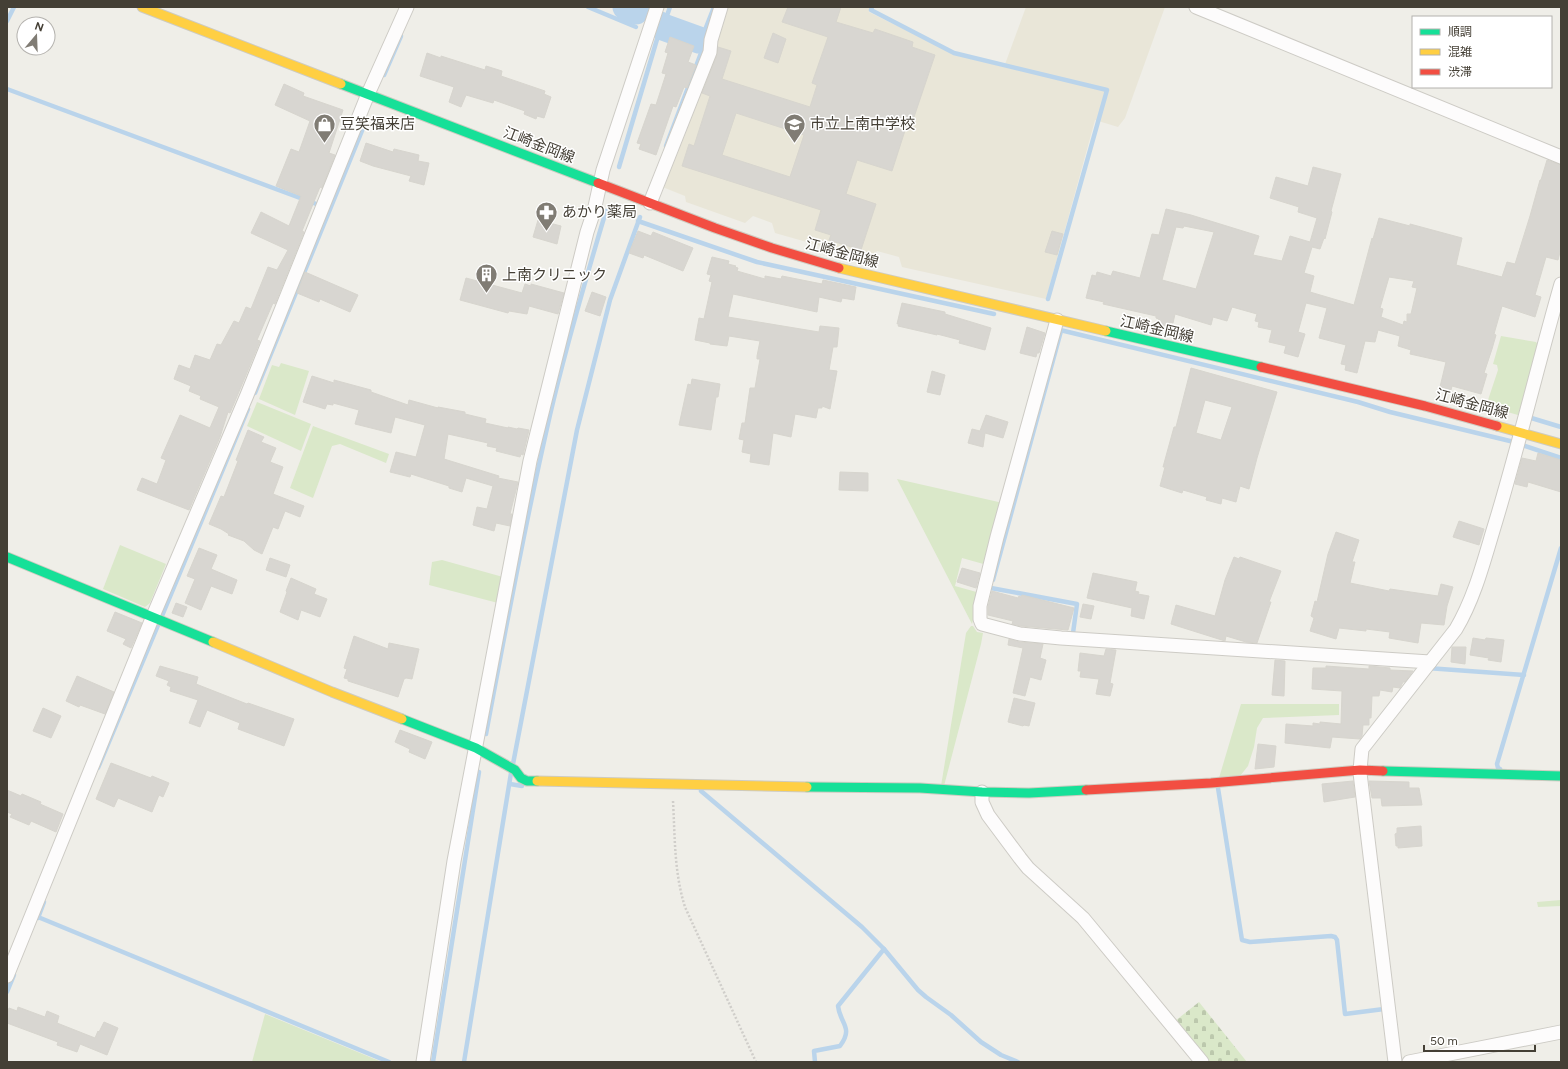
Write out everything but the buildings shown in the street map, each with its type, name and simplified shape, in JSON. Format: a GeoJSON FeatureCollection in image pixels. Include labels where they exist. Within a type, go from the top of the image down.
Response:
{"type":"FeatureCollection","features":[{"type":"Feature","properties":{"kind":"street","name":"江崎金岡線"},"geometry":{"type":"LineString","coordinates":[[142,7],[599,184],[772,248],[830,266],[1055,326],[1425,406],[1518,440],[1561,444]]}},
{"type":"Feature","properties":{"kind":"street"},"geometry":{"type":"LineString","coordinates":[[7,976],[158,618],[368,94],[407,7]]}},
{"type":"Feature","properties":{"kind":"street"},"geometry":{"type":"LineString","coordinates":[[423,1062],[454,861],[530,461],[599,184],[656,7]]}},
{"type":"Feature","properties":{"kind":"street"},"geometry":{"type":"LineString","coordinates":[[650,203],[710,52],[711,40],[721,7]]}},
{"type":"Feature","properties":{"kind":"street"},"geometry":{"type":"LineString","coordinates":[[1196,7],[1561,157]]}},
{"type":"Feature","properties":{"kind":"street"},"geometry":{"type":"LineString","coordinates":[[1395,1062],[1360,773],[1362,749],[1456,629],[1465,614],[1474,593],[1500,508],[1561,284]]}},
{"type":"Feature","properties":{"kind":"street"},"geometry":{"type":"LineString","coordinates":[[1055,326],[995,544],[980,606],[980,619],[982,624],[1020,634],[1061,638],[1427,666]]}},
{"type":"Feature","properties":{"kind":"street"},"geometry":{"type":"LineString","coordinates":[[7,557],[158,618],[332,692],[476,748],[512,769],[521,778],[527,781],[718,786],[920,788],[982,797],[1360,773],[1561,776]]}},
{"type":"Feature","properties":{"kind":"street"},"geometry":{"type":"LineString","coordinates":[[982,797],[988,815],[1028,868],[1083,918],[1202,1062]]}},
{"type":"Feature","properties":{"kind":"street"},"geometry":{"type":"LineString","coordinates":[[1409,1062],[1561,1032]]}},
{"type":"Feature","properties":{"kind":"path"},"geometry":{"type":"LineString","coordinates":[[673,800],[679,889],[685,907],[756,1062]]}},
{"type":"Feature","properties":{"kind":"shaded area"},"geometry":{"type":"Polygon","coordinates":[[[725,7],[870,7],[869,12],[954,54],[1004,67],[1026,7],[1165,7],[1125,118],[1118,127],[1095,120],[1046,299],[902,267],[899,257],[877,251],[870,260],[775,233],[772,223],[753,216],[745,223],[686,202],[685,196],[660,186],[725,7]]]}},
{"type":"Feature","properties":{"kind":"green space"},"geometry":{"type":"Polygon","coordinates":[[[1501,336],[1536,342],[1539,346],[1518,415],[1486,406],[1498,370],[1497,365],[1493,364],[1501,336]]]}},
{"type":"Feature","properties":{"kind":"green space"},"geometry":{"type":"Polygon","coordinates":[[[281,363],[309,371],[295,415],[259,399],[272,365],[279,367],[281,363]]]}},
{"type":"Feature","properties":{"kind":"green space"},"geometry":{"type":"Polygon","coordinates":[[[257,402],[311,424],[301,451],[247,426],[257,402]]]}},
{"type":"Feature","properties":{"kind":"green space"},"geometry":{"type":"Polygon","coordinates":[[[313,426],[389,454],[386,463],[340,444],[332,446],[313,498],[290,488],[313,426]]]}},
{"type":"Feature","properties":{"kind":"green space"},"geometry":{"type":"Polygon","coordinates":[[[897,479],[1003,503],[987,565],[962,558],[955,586],[980,593],[972,624],[897,479]]]}},
{"type":"Feature","properties":{"kind":"green space"},"geometry":{"type":"Polygon","coordinates":[[[120,545],[166,564],[150,603],[145,607],[103,589],[120,545]]]}},
{"type":"Feature","properties":{"kind":"green space"},"geometry":{"type":"Polygon","coordinates":[[[442,560],[503,577],[498,603],[429,585],[432,562],[442,560]]]}},
{"type":"Feature","properties":{"kind":"green space"},"geometry":{"type":"Polygon","coordinates":[[[971,626],[973,626],[977,632],[983,633],[981,644],[944,786],[941,786],[966,633],[971,626]]]}},
{"type":"Feature","properties":{"kind":"green space"},"geometry":{"type":"Polygon","coordinates":[[[1241,704],[1339,704],[1339,715],[1263,718],[1257,728],[1254,747],[1248,766],[1240,776],[1219,778],[1241,704]]]}},
{"type":"Feature","properties":{"kind":"green space"},"geometry":{"type":"Polygon","coordinates":[[[1561,900],[1561,906],[1538,907],[1537,902],[1561,900]]]}},
{"type":"Feature","properties":{"kind":"green space"},"geometry":{"type":"Polygon","coordinates":[[[1199,1002],[1247,1062],[1209,1062],[1175,1021],[1199,1002]]]}},
{"type":"Feature","properties":{"kind":"green space"},"geometry":{"type":"Polygon","coordinates":[[[265,1014],[382,1062],[252,1062],[265,1014]]]}},
{"type":"Feature","properties":{"kind":"waterway"},"geometry":{"type":"LineString","coordinates":[[7,21],[14,7]]}},
{"type":"Feature","properties":{"kind":"waterway"},"geometry":{"type":"LineString","coordinates":[[588,7],[636,27]]}},
{"type":"Feature","properties":{"kind":"waterway"},"geometry":{"type":"LineString","coordinates":[[626,7],[636,11]]}},
{"type":"Feature","properties":{"kind":"waterway"},"geometry":{"type":"LineString","coordinates":[[619,167],[658,36],[670,7]]}},
{"type":"Feature","properties":{"kind":"waterway"},"geometry":{"type":"LineString","coordinates":[[666,146],[701,53],[699,40],[703,35],[714,7]]}},
{"type":"Feature","properties":{"kind":"waterway"},"geometry":{"type":"LineString","coordinates":[[872,7],[871,10],[954,53],[1107,90],[1048,299]]}},
{"type":"Feature","properties":{"kind":"waterway"},"geometry":{"type":"LineString","coordinates":[[660,25],[699,40]]}},
{"type":"Feature","properties":{"kind":"waterway"},"geometry":{"type":"LineString","coordinates":[[384,75],[401,36]]}},
{"type":"Feature","properties":{"kind":"waterway"},"geometry":{"type":"LineString","coordinates":[[7,89],[319,205]]}},
{"type":"Feature","properties":{"kind":"waterway"},"geometry":{"type":"LineString","coordinates":[[255,393],[366,121]]}},
{"type":"Feature","properties":{"kind":"waterway"},"geometry":{"type":"LineString","coordinates":[[486,734],[524,534],[541,454],[569,338],[606,211]]}},
{"type":"Feature","properties":{"kind":"waterway"},"geometry":{"type":"LineString","coordinates":[[513,764],[577,430],[610,300],[640,217]]}},
{"type":"Feature","properties":{"kind":"waterway"},"geometry":{"type":"LineString","coordinates":[[638,221],[757,262],[994,314]]}},
{"type":"Feature","properties":{"kind":"waterway"},"geometry":{"type":"LineString","coordinates":[[1056,329],[1358,402],[1390,412],[1510,441],[1561,458]]}},
{"type":"Feature","properties":{"kind":"waterway"},"geometry":{"type":"LineString","coordinates":[[993,580],[1061,331]]}},
{"type":"Feature","properties":{"kind":"waterway"},"geometry":{"type":"LineString","coordinates":[[162,616],[248,409]]}},
{"type":"Feature","properties":{"kind":"waterway"},"geometry":{"type":"LineString","coordinates":[[1528,417],[1561,427]]}},
{"type":"Feature","properties":{"kind":"waterway"},"geometry":{"type":"LineString","coordinates":[[1500,769],[1498,768],[1497,764],[1561,548]]}},
{"type":"Feature","properties":{"kind":"waterway"},"geometry":{"type":"LineString","coordinates":[[991,588],[1077,604],[1073,633]]}},
{"type":"Feature","properties":{"kind":"waterway"},"geometry":{"type":"LineString","coordinates":[[98,768],[159,623]]}},
{"type":"Feature","properties":{"kind":"waterway"},"geometry":{"type":"LineString","coordinates":[[1427,668],[1524,675]]}},
{"type":"Feature","properties":{"kind":"waterway"},"geometry":{"type":"LineString","coordinates":[[433,1062],[479,772]]}},
{"type":"Feature","properties":{"kind":"waterway"},"geometry":{"type":"LineString","coordinates":[[464,1062],[511,773]]}},
{"type":"Feature","properties":{"kind":"waterway"},"geometry":{"type":"LineString","coordinates":[[510,784],[522,786]]}},
{"type":"Feature","properties":{"kind":"waterway"},"geometry":{"type":"LineString","coordinates":[[1218,788],[1242,940],[1250,942],[1331,936],[1335,937],[1337,940],[1345,1014],[1384,1009]]}},
{"type":"Feature","properties":{"kind":"waterway"},"geometry":{"type":"LineString","coordinates":[[701,791],[862,927],[884,949],[838,1006],[846,1030],[844,1040],[840,1046],[814,1051],[815,1062]]}},
{"type":"Feature","properties":{"kind":"waterway"},"geometry":{"type":"LineString","coordinates":[[38,918],[44,902]]}},
{"type":"Feature","properties":{"kind":"waterway"},"geometry":{"type":"LineString","coordinates":[[38,917],[389,1062]]}},
{"type":"Feature","properties":{"kind":"waterway"},"geometry":{"type":"LineString","coordinates":[[884,949],[918,990],[926,997],[951,1015],[981,1042],[1001,1055],[1018,1062]]}},
{"type":"Feature","properties":{"kind":"waterway"},"geometry":{"type":"LineString","coordinates":[[7,992],[14,975]]}},
{"type":"Feature","properties":{"kind":"traffic: fast"},"geometry":{"type":"LineString","coordinates":[[341,84],[598,183]]}},
{"type":"Feature","properties":{"kind":"traffic: fast"},"geometry":{"type":"LineString","coordinates":[[1106,331],[1261,367]]}},
{"type":"Feature","properties":{"kind":"traffic: fast"},"geometry":{"type":"LineString","coordinates":[[7,557],[213,642]]}},
{"type":"Feature","properties":{"kind":"traffic: fast"},"geometry":{"type":"LineString","coordinates":[[402,719],[476,748],[515,770],[521,778],[527,781],[537,781]]}},
{"type":"Feature","properties":{"kind":"traffic: fast"},"geometry":{"type":"LineString","coordinates":[[1383,771],[1561,776]]}},
{"type":"Feature","properties":{"kind":"traffic: fast"},"geometry":{"type":"LineString","coordinates":[[807,787],[920,788],[1029,793],[1086,790]]}},
{"type":"Feature","properties":{"kind":"traffic: slow"},"geometry":{"type":"LineString","coordinates":[[142,7],[341,84]]}},
{"type":"Feature","properties":{"kind":"traffic: slow"},"geometry":{"type":"LineString","coordinates":[[839,268],[1106,331]]}},
{"type":"Feature","properties":{"kind":"traffic: slow"},"geometry":{"type":"LineString","coordinates":[[1497,426],[1561,444]]}},
{"type":"Feature","properties":{"kind":"traffic: slow"},"geometry":{"type":"LineString","coordinates":[[213,642],[332,692],[402,719]]}},
{"type":"Feature","properties":{"kind":"traffic: slow"},"geometry":{"type":"LineString","coordinates":[[537,781],[807,787]]}},
{"type":"Feature","properties":{"kind":"traffic: jam"},"geometry":{"type":"LineString","coordinates":[[598,183],[715,228],[772,248],[839,268]]}},
{"type":"Feature","properties":{"kind":"traffic: jam"},"geometry":{"type":"LineString","coordinates":[[1261,367],[1425,406],[1497,426]]}},
{"type":"Feature","properties":{"kind":"traffic: jam"},"geometry":{"type":"LineString","coordinates":[[1086,790],[1211,783],[1360,770],[1383,771]]}},
{"type":"Feature","properties":{"kind":"place","name":"豆笑福来店"},"geometry":{"type":"Point","coordinates":[325,144]}},
{"type":"Feature","properties":{"kind":"place","name":"市立上南中学校"},"geometry":{"type":"Point","coordinates":[794,144]}},
{"type":"Feature","properties":{"kind":"place","name":"あかり薬局"},"geometry":{"type":"Point","coordinates":[547,232]}},
{"type":"Feature","properties":{"kind":"place","name":"上南クリニック"},"geometry":{"type":"Point","coordinates":[487,294]}}]}
